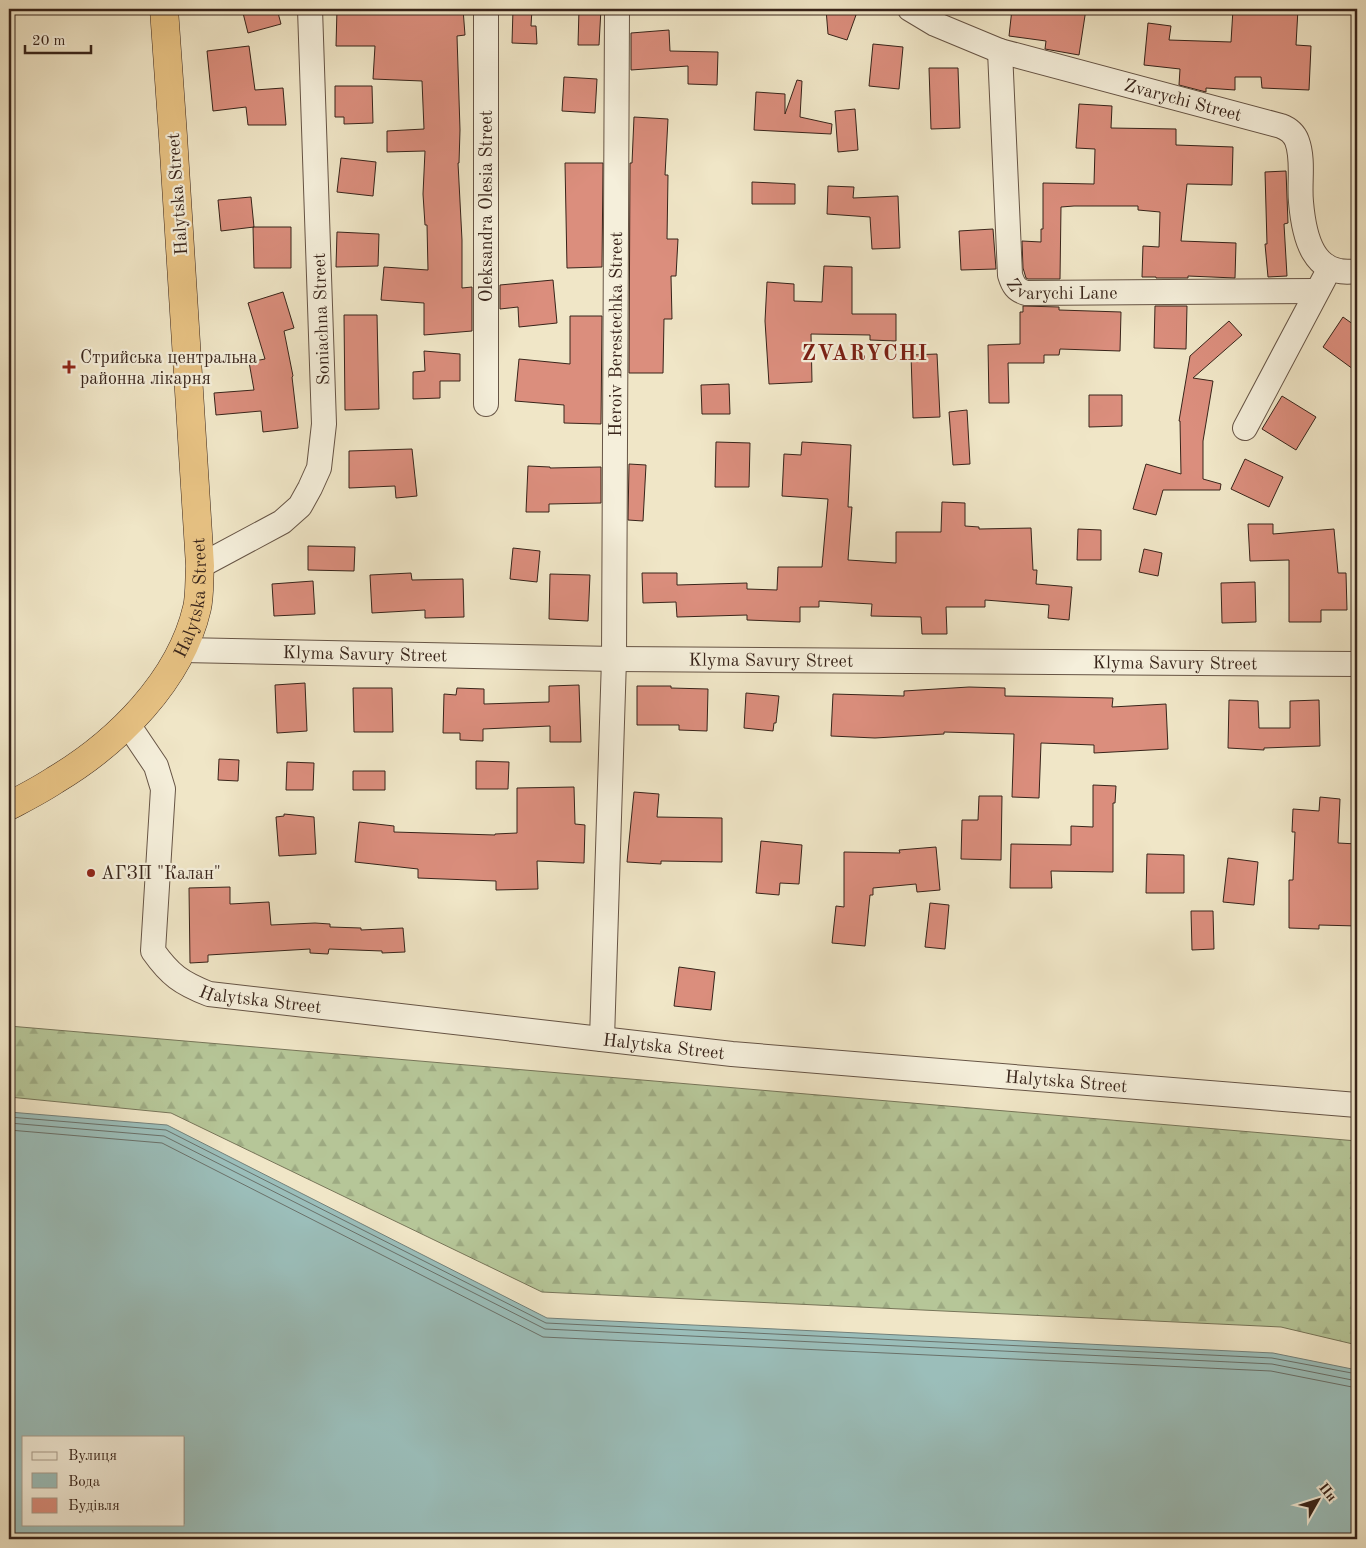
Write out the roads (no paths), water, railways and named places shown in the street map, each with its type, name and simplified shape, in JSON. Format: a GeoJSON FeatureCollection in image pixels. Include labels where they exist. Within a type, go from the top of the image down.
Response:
{"type":"FeatureCollection","features":[{"type":"Feature","properties":{"kind":"highway","name":"Halytska Street"},"geometry":{"type":"LineString","coordinates":[[127,723],[156,692],[183,650],[197,607],[200,566],[164,9]]}},
{"type":"Feature","properties":{"kind":"highway"},"geometry":{"type":"LineString","coordinates":[[9,806],[56,780],[94,754],[127,723]]}},
{"type":"Feature","properties":{"kind":"street","name":"Soniachna Street"},"geometry":{"type":"LineString","coordinates":[[200,566],[282,522],[300,506],[319,468],[324,424],[310,9]]}},
{"type":"Feature","properties":{"kind":"street","name":"Oleksandra Olesia Street"},"geometry":{"type":"LineString","coordinates":[[486,9],[486,404]]}},
{"type":"Feature","properties":{"kind":"street","name":"Heroiv Berestechka Street"},"geometry":{"type":"LineString","coordinates":[[602,1039],[614,659],[617,9]]}},
{"type":"Feature","properties":{"kind":"street","name":"Zvarychi Street"},"geometry":{"type":"LineString","coordinates":[[910,9],[936,24],[1000,52],[1290,129],[1298,142],[1301,202],[1306,234],[1312,250],[1320,262],[1330,269]]}},
{"type":"Feature","properties":{"kind":"street","name":"Zvarychi Lane"},"geometry":{"type":"LineString","coordinates":[[1000,52],[1010,275],[1012,284],[1018,290],[1026,293],[1316,291]]}},
{"type":"Feature","properties":{"kind":"street"},"geometry":{"type":"LineString","coordinates":[[1245,428],[1290,346],[1316,291],[1330,269],[1340,272],[1357,271]]}},
{"type":"Feature","properties":{"kind":"street","name":"Klyma Savury Street"},"geometry":{"type":"LineString","coordinates":[[183,650],[614,659],[1357,664]]}},
{"type":"Feature","properties":{"kind":"street","name":"Halytska Street"},"geometry":{"type":"LineString","coordinates":[[127,723],[156,766],[162,789],[153,951],[166,969],[186,985],[209,994],[732,1054],[1357,1105]]}},
{"type":"Feature","properties":{"kind":"water"},"geometry":{"type":"Polygon","coordinates":[[[9,1112],[167,1125],[547,1318],[1273,1353],[1357,1370],[1357,1539],[9,1539],[9,1112]]]}},
{"type":"Feature","properties":{"kind":"place","name":"Стрийська центральна районна лікарня"},"geometry":{"type":"Point","coordinates":[69,367]}},
{"type":"Feature","properties":{"kind":"place","name":"АГЗП \"Калан\""},"geometry":{"type":"Point","coordinates":[91,873]}},
{"type":"Feature","properties":{"kind":"district","name":"ZVARYCHI"},"geometry":{"type":"Point","coordinates":[865,352]}}]}
